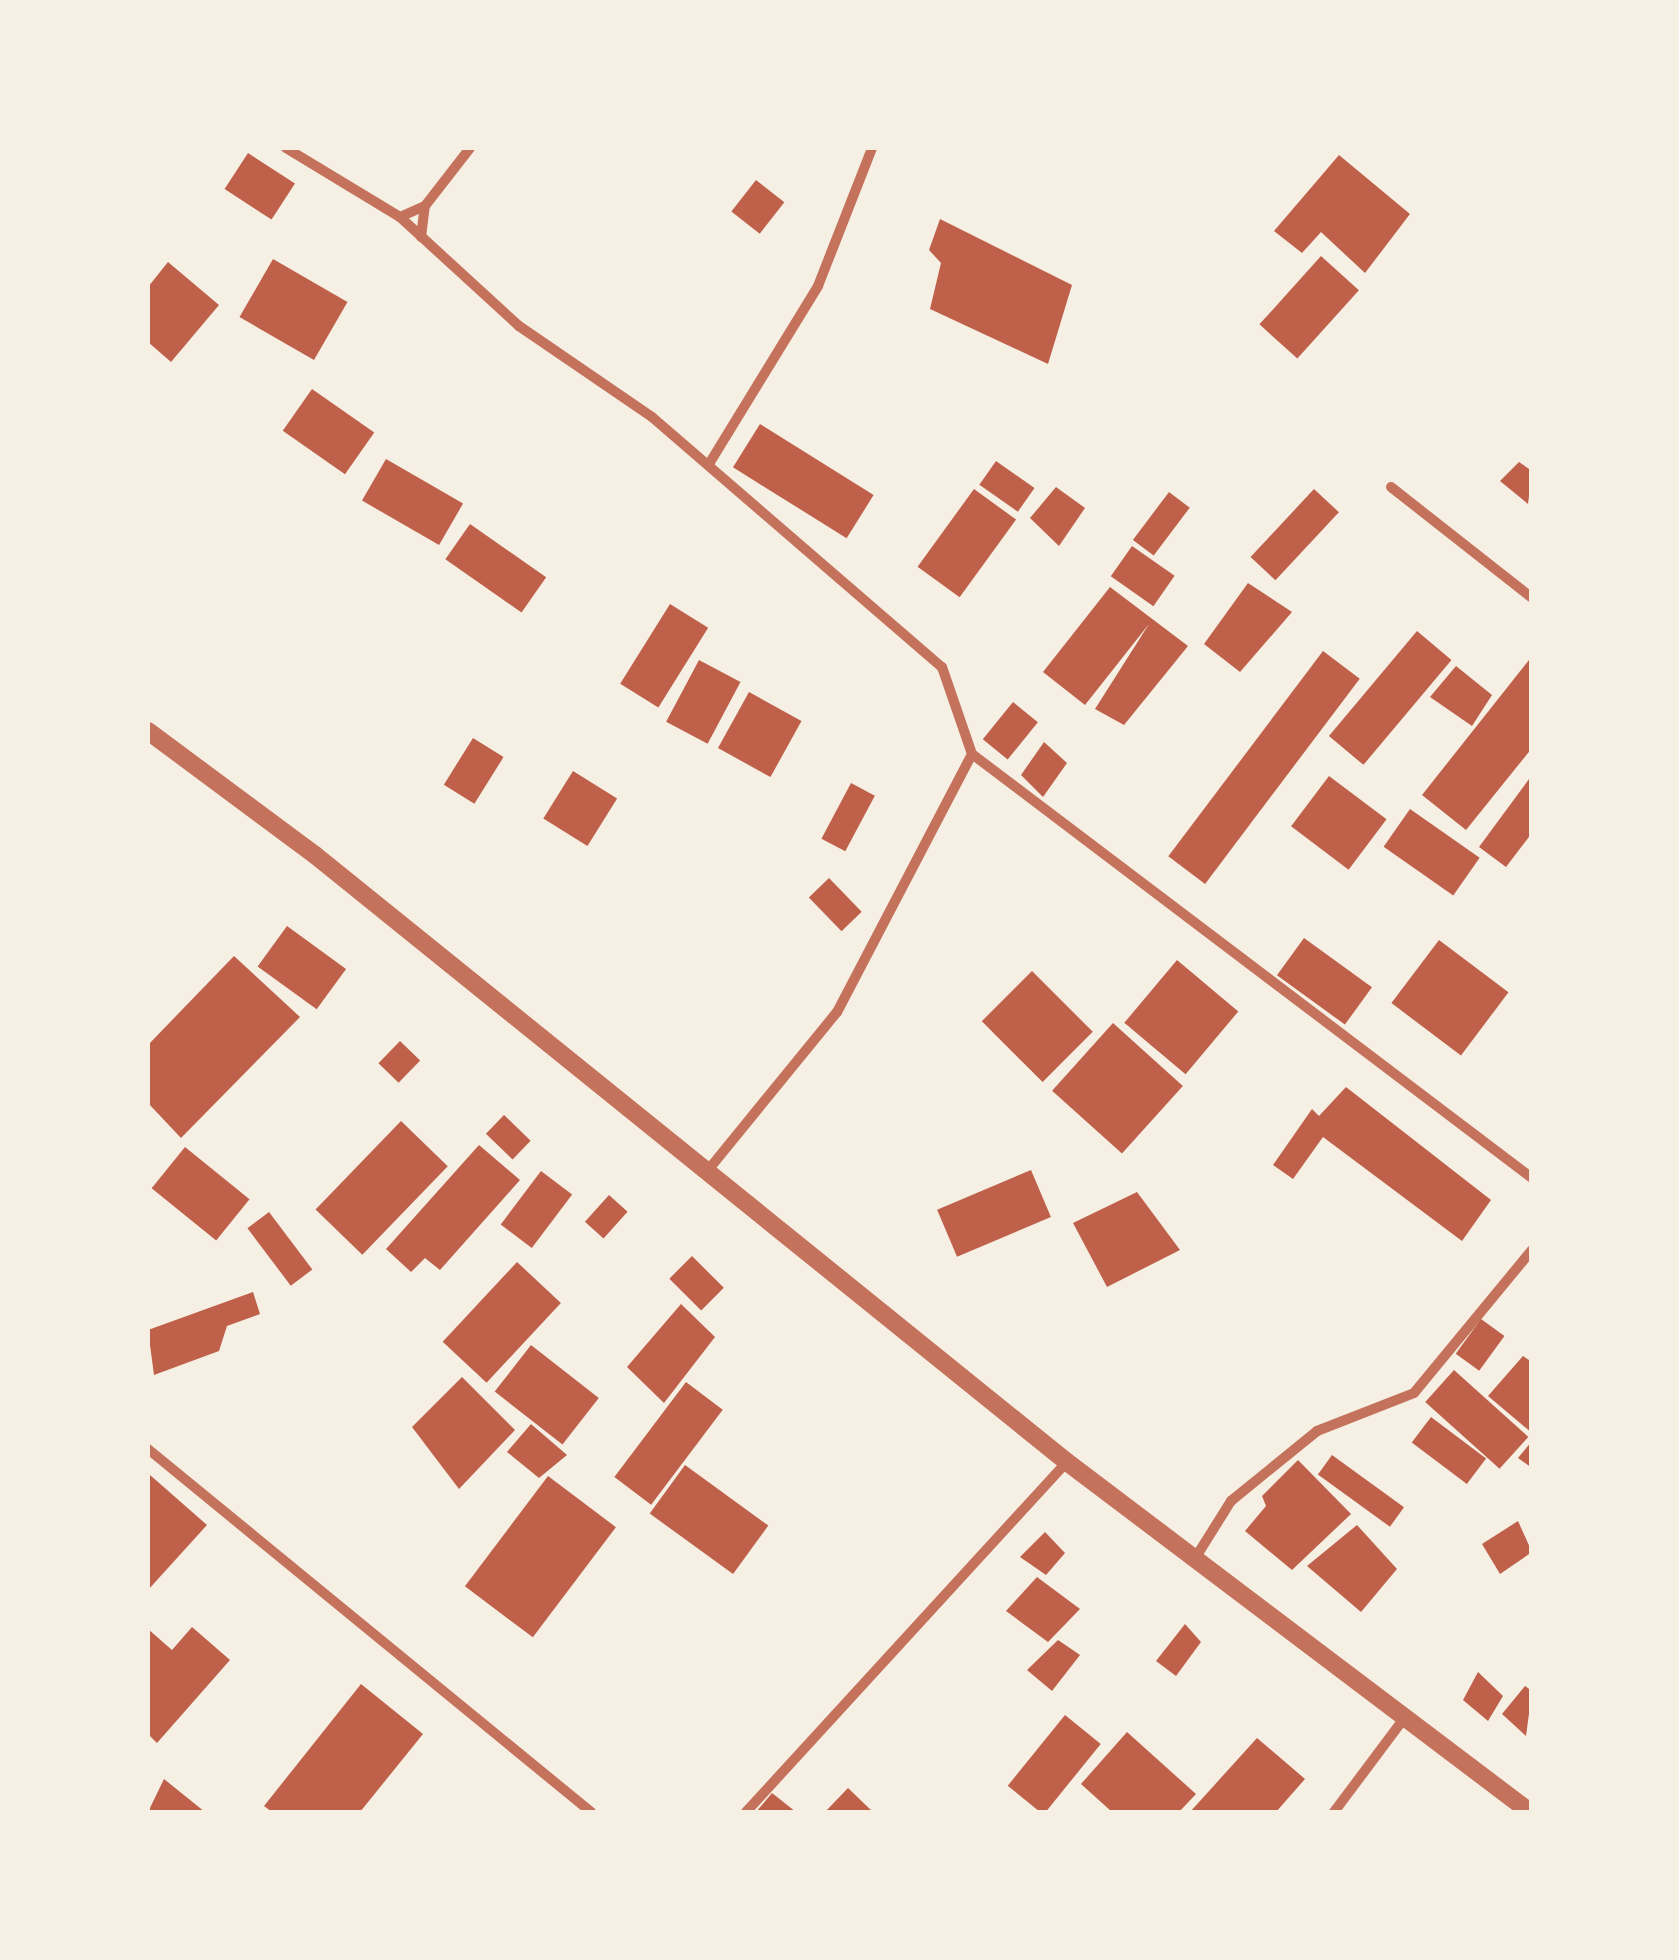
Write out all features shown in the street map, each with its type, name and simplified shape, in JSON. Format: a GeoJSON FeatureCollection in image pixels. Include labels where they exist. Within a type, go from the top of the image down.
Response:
{"type":"FeatureCollection","features":[{"type":"Feature","properties":{"kind":"street"},"geometry":{"type":"LineString","coordinates":[[286,148],[400,217],[519,326],[710,464],[928,648],[972,754],[1532,1178]]}},
{"type":"Feature","properties":{"kind":"street"},"geometry":{"type":"LineString","coordinates":[[421,237],[426,206],[470,148]]}},
{"type":"Feature","properties":{"kind":"street"},"geometry":{"type":"LineString","coordinates":[[710,464],[818,286],[872,148]]}},
{"type":"Feature","properties":{"kind":"street"},"geometry":{"type":"LineString","coordinates":[[400,217],[426,206]]}},
{"type":"Feature","properties":{"kind":"street"},"geometry":{"type":"LineString","coordinates":[[1391,487],[1532,598]]}},
{"type":"Feature","properties":{"kind":"street"},"geometry":{"type":"LineString","coordinates":[[148,730],[708,1170],[1067,1462],[1402,1720],[1530,1812]]}},
{"type":"Feature","properties":{"kind":"street"},"geometry":{"type":"LineString","coordinates":[[708,1170],[837,1012],[972,754]]}},
{"type":"Feature","properties":{"kind":"street"},"geometry":{"type":"LineString","coordinates":[[1194,1560],[1231,1501],[1317,1431],[1414,1392],[1532,1250]]}},
{"type":"Feature","properties":{"kind":"street"},"geometry":{"type":"LineString","coordinates":[[148,1449],[592,1812]]}},
{"type":"Feature","properties":{"kind":"street"},"geometry":{"type":"LineString","coordinates":[[746,1812],[1067,1462]]}},
{"type":"Feature","properties":{"kind":"street"},"geometry":{"type":"LineString","coordinates":[[1334,1812],[1402,1720]]}},
{"type":"Feature","properties":{"kind":"building"},"geometry":{"type":"Polygon","coordinates":[[[248,153],[295,183],[272,220],[225,189],[248,153]]]}},
{"type":"Feature","properties":{"kind":"building"},"geometry":{"type":"Polygon","coordinates":[[[1339,155],[1410,214],[1365,273],[1321,232],[1302,253],[1274,231],[1339,155]]]}},
{"type":"Feature","properties":{"kind":"building"},"geometry":{"type":"Polygon","coordinates":[[[756,180],[784,202],[760,234],[731,212],[756,180]]]}},
{"type":"Feature","properties":{"kind":"building"},"geometry":{"type":"Polygon","coordinates":[[[940,219],[1072,285],[1048,364],[930,309],[941,263],[929,250],[940,219]]]}},
{"type":"Feature","properties":{"kind":"building"},"geometry":{"type":"Polygon","coordinates":[[[1321,256],[1359,290],[1297,358],[1259,324],[1321,256]]]}},
{"type":"Feature","properties":{"kind":"building"},"geometry":{"type":"Polygon","coordinates":[[[273,259],[347,302],[314,360],[240,317],[273,259]]]}},
{"type":"Feature","properties":{"kind":"building"},"geometry":{"type":"Polygon","coordinates":[[[168,262],[219,305],[171,362],[148,342],[148,287],[168,262]]]}},
{"type":"Feature","properties":{"kind":"building"},"geometry":{"type":"Polygon","coordinates":[[[312,389],[374,433],[345,474],[283,431],[312,389]]]}},
{"type":"Feature","properties":{"kind":"building"},"geometry":{"type":"Polygon","coordinates":[[[760,424],[874,495],[847,538],[733,467],[760,424]]]}},
{"type":"Feature","properties":{"kind":"building"},"geometry":{"type":"Polygon","coordinates":[[[386,459],[463,503],[439,545],[362,501],[386,459]]]}},
{"type":"Feature","properties":{"kind":"building"},"geometry":{"type":"Polygon","coordinates":[[[996,461],[1035,488],[1018,512],[979,485],[996,461]]]}},
{"type":"Feature","properties":{"kind":"building"},"geometry":{"type":"Polygon","coordinates":[[[1519,462],[1532,471],[1528,504],[1500,481],[1519,462]]]}},
{"type":"Feature","properties":{"kind":"building"},"geometry":{"type":"Polygon","coordinates":[[[1056,487],[1085,508],[1059,546],[1030,518],[1056,487]]]}},
{"type":"Feature","properties":{"kind":"building"},"geometry":{"type":"Polygon","coordinates":[[[974,489],[1016,520],[960,597],[918,567],[974,489]]]}},
{"type":"Feature","properties":{"kind":"building"},"geometry":{"type":"Polygon","coordinates":[[[1314,489],[1339,512],[1275,580],[1251,557],[1314,489]]]}},
{"type":"Feature","properties":{"kind":"building"},"geometry":{"type":"Polygon","coordinates":[[[1169,492],[1190,508],[1154,556],[1133,540],[1169,492]]]}},
{"type":"Feature","properties":{"kind":"building"},"geometry":{"type":"Polygon","coordinates":[[[470,524],[546,577],[522,613],[445,559],[470,524]]]}},
{"type":"Feature","properties":{"kind":"building"},"geometry":{"type":"Polygon","coordinates":[[[1132,546],[1175,576],[1153,606],[1111,576],[1132,546]]]}},
{"type":"Feature","properties":{"kind":"building"},"geometry":{"type":"Polygon","coordinates":[[[1248,583],[1292,612],[1240,672],[1204,644],[1248,583]]]}},
{"type":"Feature","properties":{"kind":"building"},"geometry":{"type":"Polygon","coordinates":[[[1110,587],[1188,646],[1124,725],[1095,709],[1149,624],[1085,705],[1043,672],[1110,587]]]}},
{"type":"Feature","properties":{"kind":"building"},"geometry":{"type":"Polygon","coordinates":[[[670,604],[708,628],[658,708],[620,684],[670,604]]]}},
{"type":"Feature","properties":{"kind":"building"},"geometry":{"type":"Polygon","coordinates":[[[1417,631],[1451,660],[1363,765],[1329,736],[1417,631]]]}},
{"type":"Feature","properties":{"kind":"building"},"geometry":{"type":"Polygon","coordinates":[[[1323,651],[1360,679],[1205,884],[1168,856],[1323,651]]]}},
{"type":"Feature","properties":{"kind":"building"},"geometry":{"type":"Polygon","coordinates":[[[699,660],[740,682],[708,744],[666,722],[699,660]]]}},
{"type":"Feature","properties":{"kind":"building"},"geometry":{"type":"Polygon","coordinates":[[[1529,660],[1532,748],[1466,830],[1422,795],[1529,660]]]}},
{"type":"Feature","properties":{"kind":"building"},"geometry":{"type":"Polygon","coordinates":[[[1456,666],[1492,695],[1472,726],[1430,697],[1456,666]]]}},
{"type":"Feature","properties":{"kind":"building"},"geometry":{"type":"Polygon","coordinates":[[[749,692],[801,721],[770,777],[718,748],[749,692]]]}},
{"type":"Feature","properties":{"kind":"building"},"geometry":{"type":"Polygon","coordinates":[[[1013,702],[1038,722],[1008,759],[983,739],[1013,702]]]}},
{"type":"Feature","properties":{"kind":"building"},"geometry":{"type":"Polygon","coordinates":[[[473,738],[504,757],[474,804],[444,785],[473,738]]]}},
{"type":"Feature","properties":{"kind":"building"},"geometry":{"type":"Polygon","coordinates":[[[1044,742],[1067,763],[1043,797],[1021,775],[1044,742]]]}},
{"type":"Feature","properties":{"kind":"building"},"geometry":{"type":"Polygon","coordinates":[[[573,771],[617,799],[587,846],[543,818],[573,771]]]}},
{"type":"Feature","properties":{"kind":"building"},"geometry":{"type":"Polygon","coordinates":[[[1532,775],[1532,833],[1506,867],[1479,847],[1532,775]]]}},
{"type":"Feature","properties":{"kind":"building"},"geometry":{"type":"Polygon","coordinates":[[[1329,776],[1387,819],[1349,870],[1291,826],[1329,776]]]}},
{"type":"Feature","properties":{"kind":"building"},"geometry":{"type":"Polygon","coordinates":[[[851,783],[875,796],[845,851],[821,839],[851,783]]]}},
{"type":"Feature","properties":{"kind":"building"},"geometry":{"type":"Polygon","coordinates":[[[1410,809],[1480,858],[1453,895],[1384,847],[1410,809]]]}},
{"type":"Feature","properties":{"kind":"building"},"geometry":{"type":"Polygon","coordinates":[[[829,878],[862,912],[842,931],[809,897],[829,878]]]}},
{"type":"Feature","properties":{"kind":"building"},"geometry":{"type":"Polygon","coordinates":[[[287,926],[346,969],[317,1009],[258,966],[287,926]]]}},
{"type":"Feature","properties":{"kind":"building"},"geometry":{"type":"Polygon","coordinates":[[[1304,938],[1372,987],[1345,1025],[1277,975],[1304,938]]]}},
{"type":"Feature","properties":{"kind":"building"},"geometry":{"type":"Polygon","coordinates":[[[1439,940],[1508,992],[1461,1055],[1391,1003],[1439,940]]]}},
{"type":"Feature","properties":{"kind":"building"},"geometry":{"type":"Polygon","coordinates":[[[234,956],[300,1017],[181,1138],[148,1103],[148,1045],[234,956]]]}},
{"type":"Feature","properties":{"kind":"building"},"geometry":{"type":"Polygon","coordinates":[[[1177,960],[1238,1011],[1186,1074],[1124,1023],[1177,960]]]}},
{"type":"Feature","properties":{"kind":"building"},"geometry":{"type":"Polygon","coordinates":[[[1032,971],[1093,1032],[1043,1082],[982,1021],[1032,971]]]}},
{"type":"Feature","properties":{"kind":"building"},"geometry":{"type":"Polygon","coordinates":[[[1113,1023],[1183,1086],[1122,1154],[1052,1091],[1113,1023]]]}},
{"type":"Feature","properties":{"kind":"building"},"geometry":{"type":"Polygon","coordinates":[[[400,1041],[420,1060],[399,1083],[378,1063],[400,1041]]]}},
{"type":"Feature","properties":{"kind":"building"},"geometry":{"type":"Polygon","coordinates":[[[1346,1087],[1491,1200],[1462,1241],[1323,1137],[1293,1179],[1273,1165],[1312,1109],[1319,1116],[1346,1087]]]}},
{"type":"Feature","properties":{"kind":"building"},"geometry":{"type":"Polygon","coordinates":[[[504,1115],[531,1141],[513,1159],[486,1134],[504,1115]]]}},
{"type":"Feature","properties":{"kind":"building"},"geometry":{"type":"Polygon","coordinates":[[[401,1121],[448,1166],[362,1255],[316,1209],[401,1121]]]}},
{"type":"Feature","properties":{"kind":"building"},"geometry":{"type":"Polygon","coordinates":[[[479,1145],[520,1180],[440,1270],[425,1258],[411,1272],[386,1249],[479,1145]]]}},
{"type":"Feature","properties":{"kind":"building"},"geometry":{"type":"Polygon","coordinates":[[[185,1147],[250,1199],[216,1240],[152,1188],[185,1147]]]}},
{"type":"Feature","properties":{"kind":"building"},"geometry":{"type":"Polygon","coordinates":[[[1031,1170],[1051,1217],[957,1257],[937,1210],[1031,1170]]]}},
{"type":"Feature","properties":{"kind":"building"},"geometry":{"type":"Polygon","coordinates":[[[541,1171],[572,1194],[532,1248],[501,1225],[541,1171]]]}},
{"type":"Feature","properties":{"kind":"building"},"geometry":{"type":"Polygon","coordinates":[[[1137,1192],[1180,1250],[1107,1287],[1073,1223],[1137,1192]]]}},
{"type":"Feature","properties":{"kind":"building"},"geometry":{"type":"Polygon","coordinates":[[[609,1195],[628,1212],[603,1238],[585,1222],[609,1195]]]}},
{"type":"Feature","properties":{"kind":"building"},"geometry":{"type":"Polygon","coordinates":[[[269,1212],[312,1270],[291,1286],[247,1228],[269,1212]]]}},
{"type":"Feature","properties":{"kind":"building"},"geometry":{"type":"Polygon","coordinates":[[[692,1256],[724,1288],[701,1310],[669,1279],[692,1256]]]}},
{"type":"Feature","properties":{"kind":"building"},"geometry":{"type":"Polygon","coordinates":[[[517,1262],[561,1303],[487,1383],[443,1342],[517,1262]]]}},
{"type":"Feature","properties":{"kind":"building"},"geometry":{"type":"Polygon","coordinates":[[[253,1292],[260,1314],[227,1326],[219,1351],[154,1375],[148,1330],[253,1292]]]}},
{"type":"Feature","properties":{"kind":"building"},"geometry":{"type":"Polygon","coordinates":[[[681,1304],[715,1337],[664,1403],[627,1367],[681,1304]]]}},
{"type":"Feature","properties":{"kind":"building"},"geometry":{"type":"Polygon","coordinates":[[[1481,1319],[1504,1336],[1479,1371],[1456,1354],[1481,1319]]]}},
{"type":"Feature","properties":{"kind":"building"},"geometry":{"type":"Polygon","coordinates":[[[531,1345],[599,1398],[562,1444],[495,1391],[531,1345]]]}},
{"type":"Feature","properties":{"kind":"building"},"geometry":{"type":"Polygon","coordinates":[[[1523,1356],[1532,1362],[1532,1433],[1488,1396],[1523,1356]]]}},
{"type":"Feature","properties":{"kind":"building"},"geometry":{"type":"Polygon","coordinates":[[[1454,1370],[1528,1437],[1500,1469],[1425,1402],[1454,1370]]]}},
{"type":"Feature","properties":{"kind":"building"},"geometry":{"type":"Polygon","coordinates":[[[462,1377],[515,1430],[459,1489],[412,1427],[462,1377]]]}},
{"type":"Feature","properties":{"kind":"building"},"geometry":{"type":"Polygon","coordinates":[[[686,1382],[723,1410],[651,1505],[614,1477],[686,1382]]]}},
{"type":"Feature","properties":{"kind":"building"},"geometry":{"type":"Polygon","coordinates":[[[1431,1417],[1486,1459],[1467,1484],[1412,1443],[1431,1417]]]}},
{"type":"Feature","properties":{"kind":"building"},"geometry":{"type":"Polygon","coordinates":[[[531,1424],[567,1455],[539,1478],[507,1452],[531,1424]]]}},
{"type":"Feature","properties":{"kind":"building"},"geometry":{"type":"Polygon","coordinates":[[[1532,1441],[1532,1468],[1518,1458],[1532,1441]]]}},
{"type":"Feature","properties":{"kind":"building"},"geometry":{"type":"Polygon","coordinates":[[[1332,1455],[1404,1507],[1390,1527],[1318,1474],[1332,1455]]]}},
{"type":"Feature","properties":{"kind":"building"},"geometry":{"type":"Polygon","coordinates":[[[1298,1460],[1351,1514],[1292,1570],[1245,1531],[1266,1506],[1262,1496],[1298,1460]]]}},
{"type":"Feature","properties":{"kind":"building"},"geometry":{"type":"Polygon","coordinates":[[[685,1465],[768,1526],[733,1574],[650,1514],[685,1465]]]}},
{"type":"Feature","properties":{"kind":"building"},"geometry":{"type":"Polygon","coordinates":[[[148,1476],[207,1525],[148,1590],[148,1476]]]}},
{"type":"Feature","properties":{"kind":"building"},"geometry":{"type":"Polygon","coordinates":[[[548,1476],[616,1527],[533,1637],[465,1586],[548,1476]]]}},
{"type":"Feature","properties":{"kind":"building"},"geometry":{"type":"Polygon","coordinates":[[[1518,1521],[1532,1552],[1500,1574],[1482,1544],[1518,1521]]]}},
{"type":"Feature","properties":{"kind":"building"},"geometry":{"type":"Polygon","coordinates":[[[1357,1525],[1397,1569],[1361,1612],[1307,1566],[1357,1525]]]}},
{"type":"Feature","properties":{"kind":"building"},"geometry":{"type":"Polygon","coordinates":[[[1045,1532],[1065,1553],[1046,1575],[1020,1557],[1045,1532]]]}},
{"type":"Feature","properties":{"kind":"building"},"geometry":{"type":"Polygon","coordinates":[[[1037,1577],[1080,1609],[1048,1642],[1006,1611],[1037,1577]]]}},
{"type":"Feature","properties":{"kind":"building"},"geometry":{"type":"Polygon","coordinates":[[[1185,1624],[1201,1642],[1176,1676],[1156,1661],[1185,1624]]]}},
{"type":"Feature","properties":{"kind":"building"},"geometry":{"type":"Polygon","coordinates":[[[192,1627],[230,1660],[157,1743],[148,1734],[148,1629],[172,1650],[192,1627]]]}},
{"type":"Feature","properties":{"kind":"building"},"geometry":{"type":"Polygon","coordinates":[[[1058,1640],[1080,1655],[1052,1691],[1027,1670],[1058,1640]]]}},
{"type":"Feature","properties":{"kind":"building"},"geometry":{"type":"Polygon","coordinates":[[[1478,1672],[1503,1696],[1488,1721],[1463,1700],[1478,1672]]]}},
{"type":"Feature","properties":{"kind":"building"},"geometry":{"type":"Polygon","coordinates":[[[361,1684],[423,1734],[360,1812],[272,1812],[264,1806],[361,1684]]]}},
{"type":"Feature","properties":{"kind":"building"},"geometry":{"type":"Polygon","coordinates":[[[1525,1686],[1532,1691],[1526,1736],[1502,1714],[1525,1686]]]}},
{"type":"Feature","properties":{"kind":"building"},"geometry":{"type":"Polygon","coordinates":[[[1065,1715],[1101,1744],[1046,1812],[1040,1812],[1008,1786],[1065,1715]]]}},
{"type":"Feature","properties":{"kind":"building"},"geometry":{"type":"Polygon","coordinates":[[[1127,1732],[1196,1794],[1179,1812],[1112,1812],[1081,1784],[1127,1732]]]}},
{"type":"Feature","properties":{"kind":"building"},"geometry":{"type":"Polygon","coordinates":[[[1257,1738],[1305,1779],[1276,1812],[1190,1812],[1257,1738]]]}},
{"type":"Feature","properties":{"kind":"building"},"geometry":{"type":"Polygon","coordinates":[[[164,1779],[205,1812],[148,1812],[164,1779]]]}},
{"type":"Feature","properties":{"kind":"building"},"geometry":{"type":"Polygon","coordinates":[[[848,1788],[873,1812],[825,1812],[848,1788]]]}},
{"type":"Feature","properties":{"kind":"building"},"geometry":{"type":"Polygon","coordinates":[[[772,1793],[796,1812],[756,1812],[772,1793]]]}}]}
